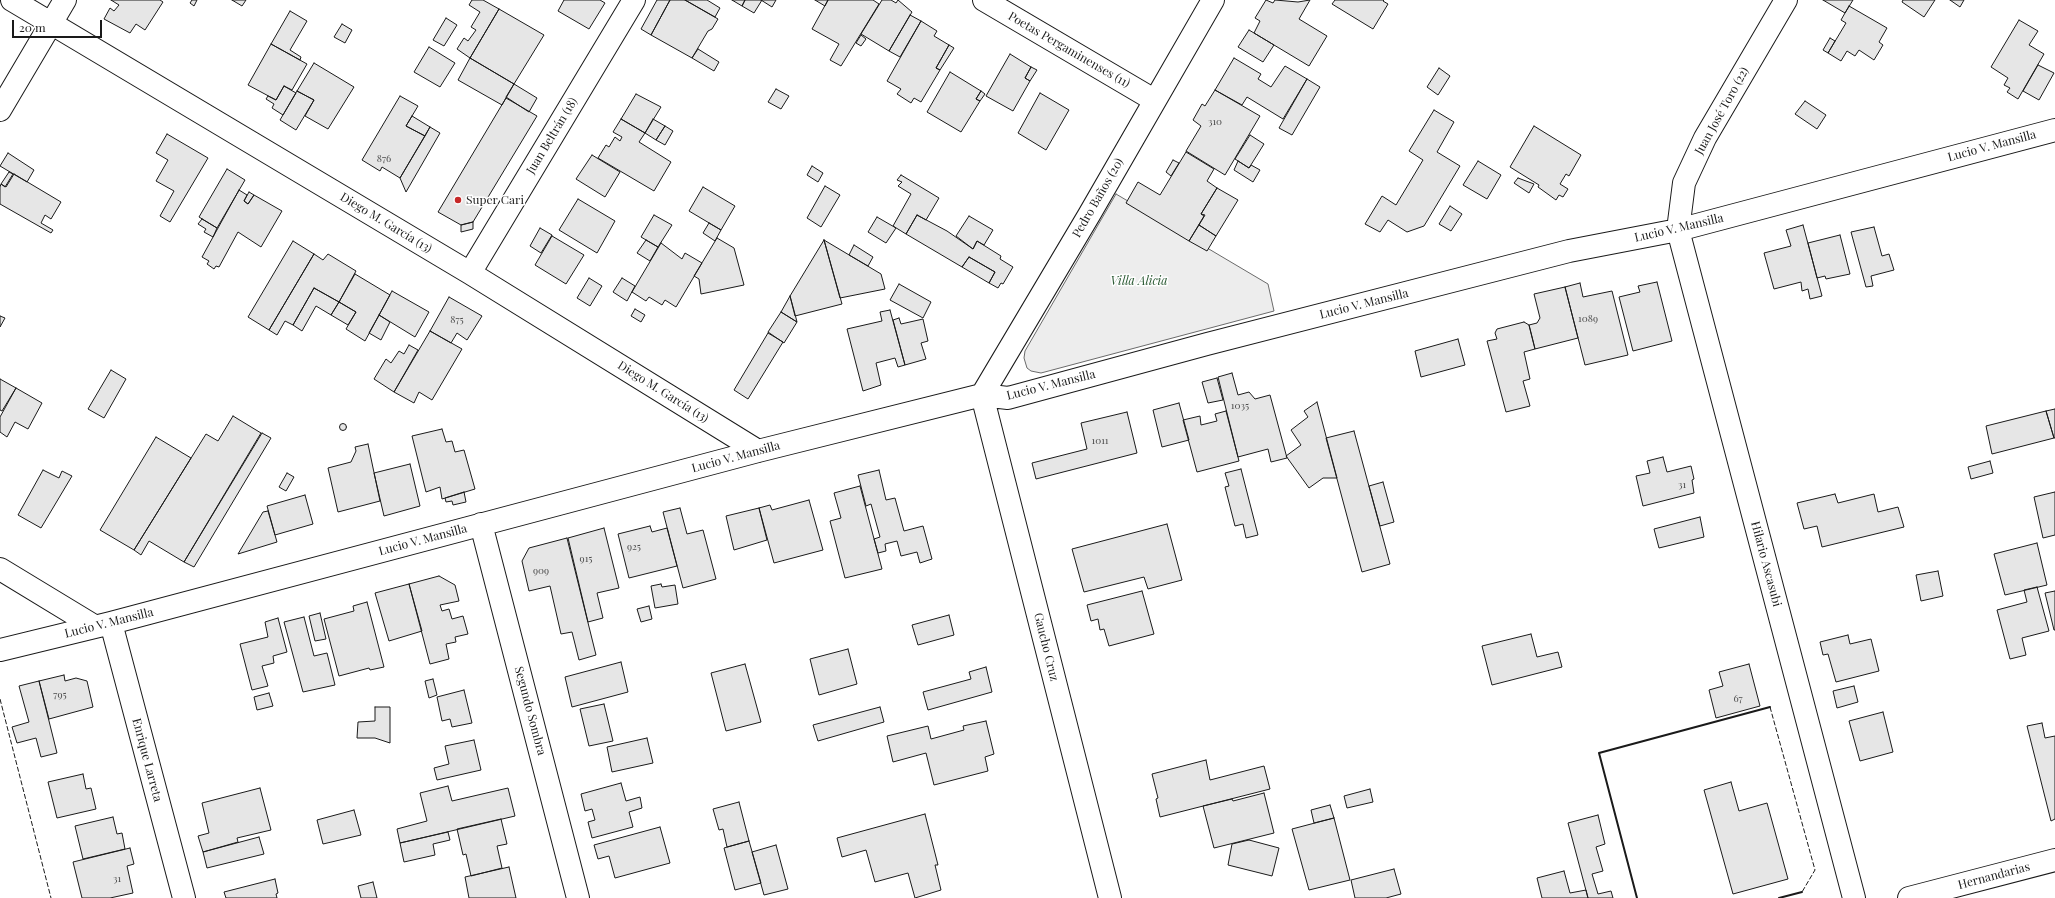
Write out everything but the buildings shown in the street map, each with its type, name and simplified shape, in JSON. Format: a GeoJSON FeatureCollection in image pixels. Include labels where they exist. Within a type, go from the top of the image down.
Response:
{"type":"FeatureCollection","features":[{"type":"Feature","properties":{"kind":"street","name":"Diego M. García (13)"},"geometry":{"type":"LineString","coordinates":[[12,0],[470,273],[758,451]]}},
{"type":"Feature","properties":{"kind":"street"},"geometry":{"type":"LineString","coordinates":[[0,110],[65,0]]}},
{"type":"Feature","properties":{"kind":"street","name":"Juan Beltrán (18)"},"geometry":{"type":"LineString","coordinates":[[470,273],[634,0]]}},
{"type":"Feature","properties":{"kind":"street","name":"Poetas Pergaminenses (11)"},"geometry":{"type":"LineString","coordinates":[[984,0],[1154,100]]}},
{"type":"Feature","properties":{"kind":"street","name":"Pedro Baños (20)"},"geometry":{"type":"LineString","coordinates":[[982,395],[1089,215],[1212,0]]}},
{"type":"Feature","properties":{"kind":"street","name":"Juan José Toro (22)"},"geometry":{"type":"LineString","coordinates":[[1678,230],[1684,182],[1702,145],[1786,0]]}},
{"type":"Feature","properties":{"kind":"street","name":"Lucio V. Mansilla"},"geometry":{"type":"LineString","coordinates":[[0,650],[103,625],[758,451],[982,395],[1008,398],[1207,344],[1569,251],[1678,230],[2055,130]]}},
{"type":"Feature","properties":{"kind":"street","name":"Hilario Ascasubi"},"geometry":{"type":"LineString","coordinates":[[1678,230],[1854,898]]}},
{"type":"Feature","properties":{"kind":"street","name":"Gaucho Cruz"},"geometry":{"type":"LineString","coordinates":[[982,395],[1110,898]]}},
{"type":"Feature","properties":{"kind":"street","name":"Segundo Sombra"},"geometry":{"type":"LineString","coordinates":[[481,524],[578,898]]}},
{"type":"Feature","properties":{"kind":"street"},"geometry":{"type":"LineString","coordinates":[[0,569],[103,625]]}},
{"type":"Feature","properties":{"kind":"street","name":"Enrique Larreta"},"geometry":{"type":"LineString","coordinates":[[103,625],[184,898]]}},
{"type":"Feature","properties":{"kind":"street","name":"Hernandarias"},"geometry":{"type":"LineString","coordinates":[[1910,898],[2055,860]]}},
{"type":"Feature","properties":{"kind":"shaded area","name":"Villa Alicia"},"geometry":{"type":"Polygon","coordinates":[[[1116,194],[1268,284],[1274,311],[1041,373],[1031,371],[1027,368],[1024,358],[1025,351],[1116,194]]]}},
{"type":"Feature","properties":{"kind":"fence"},"geometry":{"type":"LineString","coordinates":[[0,699],[51,898]]}},
{"type":"Feature","properties":{"kind":"fence"},"geometry":{"type":"LineString","coordinates":[[1770,707],[1815,870],[1802,892]]}},
{"type":"Feature","properties":{"kind":"wall"},"geometry":{"type":"LineString","coordinates":[[1637,898],[1599,753],[1770,707]]}},
{"type":"Feature","properties":{"kind":"wall"},"geometry":{"type":"LineString","coordinates":[[1779,898],[1802,892]]}},
{"type":"Feature","properties":{"kind":"place","name":"Super Cari"},"geometry":{"type":"Point","coordinates":[458,200]}}]}
